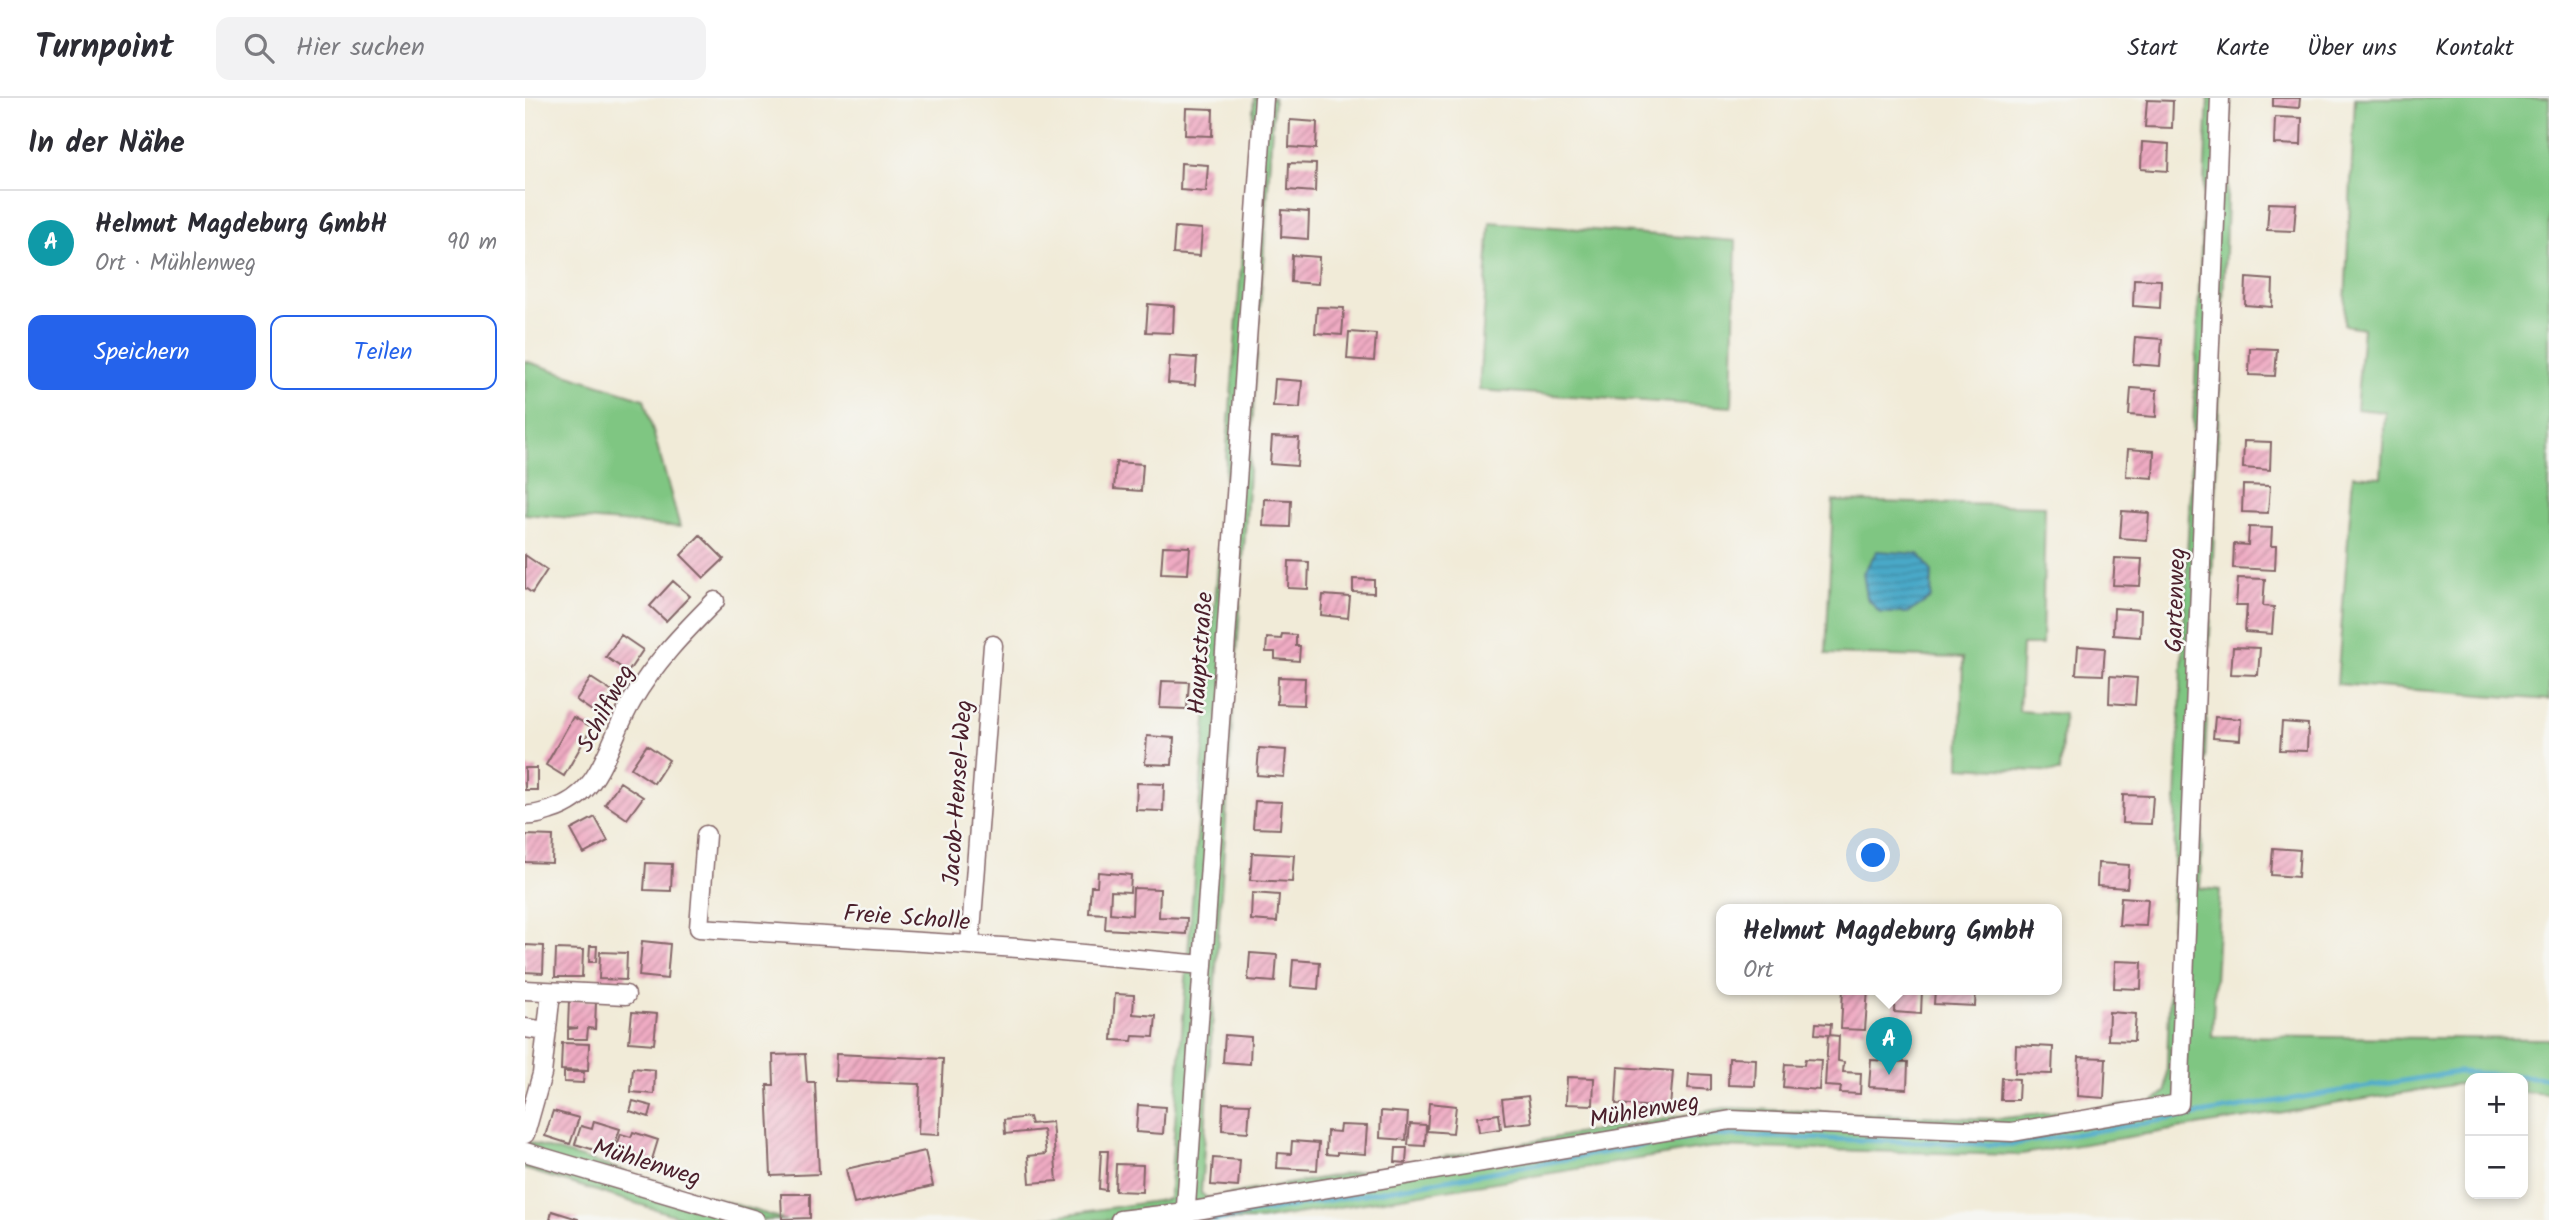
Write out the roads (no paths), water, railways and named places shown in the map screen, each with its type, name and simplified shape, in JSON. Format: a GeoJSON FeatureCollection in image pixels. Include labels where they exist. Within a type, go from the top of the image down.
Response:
{"type":"FeatureCollection","features":[{"type":"Feature","properties":{"kind":"street","name":"Hauptstraße"},"geometry":{"type":"LineString","coordinates":[[1185,1216],[1263,98]]}},
{"type":"Feature","properties":{"kind":"street","name":"Gartenweg"},"geometry":{"type":"LineString","coordinates":[[2179,1104],[2220,98]]}},
{"type":"Feature","properties":{"kind":"street","name":"Schilfweg"},"geometry":{"type":"LineString","coordinates":[[525,816],[567,806],[595,779],[631,701],[671,646],[715,601]]}},
{"type":"Feature","properties":{"kind":"street","name":"Jacob-Hensel-Weg"},"geometry":{"type":"LineString","coordinates":[[970,945],[993,645]]}},
{"type":"Feature","properties":{"kind":"street","name":"Freie Scholle"},"geometry":{"type":"LineString","coordinates":[[706,835],[699,928],[970,945],[1203,965]]}},
{"type":"Feature","properties":{"kind":"street"},"geometry":{"type":"LineString","coordinates":[[525,990],[626,995]]}},
{"type":"Feature","properties":{"kind":"street"},"geometry":{"type":"LineString","coordinates":[[525,1133],[542,1074],[551,992]]}},
{"type":"Feature","properties":{"kind":"street"},"geometry":{"type":"LineString","coordinates":[[525,1028],[547,1031]]}},
{"type":"Feature","properties":{"kind":"street","name":"Mühlenweg"},"geometry":{"type":"LineString","coordinates":[[1120,1220],[1185,1216],[1731,1120],[2012,1132],[2179,1104]]}},
{"type":"Feature","properties":{"kind":"street","name":"Mühlenweg"},"geometry":{"type":"LineString","coordinates":[[525,1152],[755,1220]]}},
{"type":"Feature","properties":{"kind":"water"},"geometry":{"type":"Polygon","coordinates":[[[1877,551],[1919,554],[1932,572],[1931,598],[1908,613],[1880,613],[1867,598],[1863,573],[1877,551]]]}},
{"type":"Feature","properties":{"kind":"waterway"},"geometry":{"type":"LineString","coordinates":[[1214,1220],[1706,1135],[2008,1145],[2458,1072],[2549,1078]]}},
{"type":"Feature","properties":{"kind":"place","name":"Helmut Magdeburg GmbH"},"geometry":{"type":"Point","coordinates":[1889,1075]}}]}
